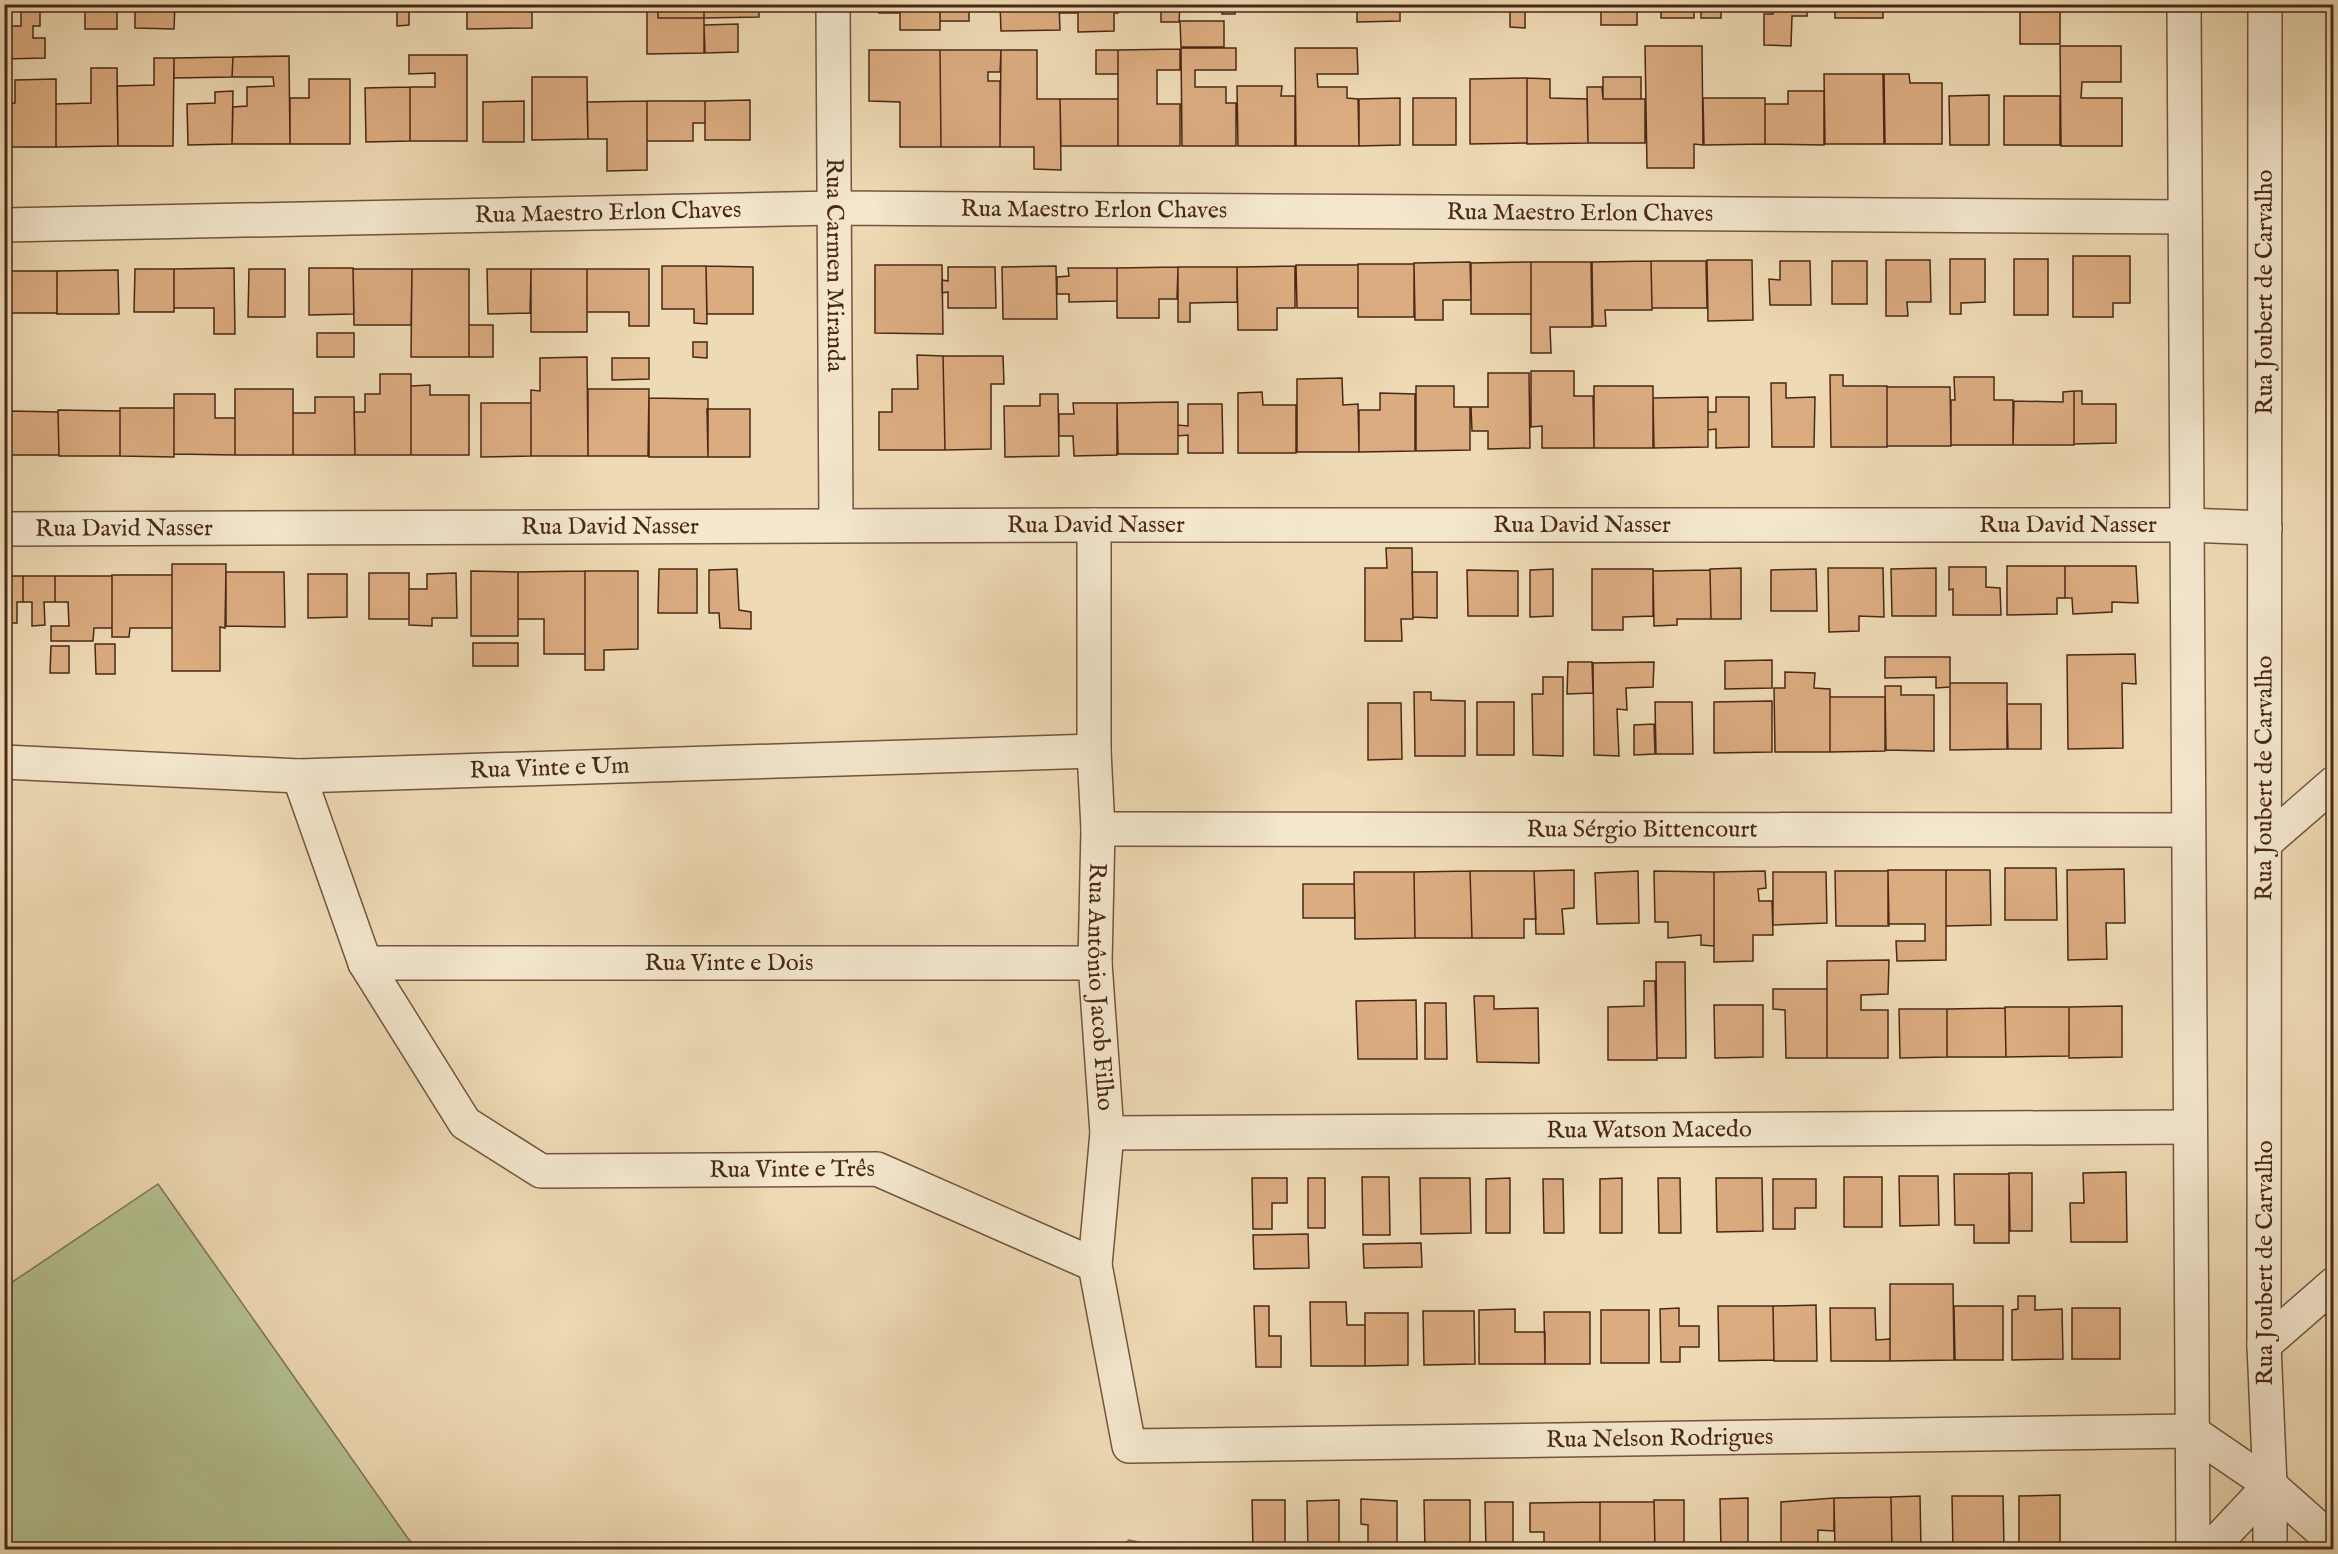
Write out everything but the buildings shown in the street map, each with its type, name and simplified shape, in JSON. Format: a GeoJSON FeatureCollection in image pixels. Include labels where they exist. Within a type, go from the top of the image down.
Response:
{"type":"FeatureCollection","features":[{"type":"Feature","properties":{"kind":"street","name":"Rua Carmen Miranda"},"geometry":{"type":"LineString","coordinates":[[833,4],[836,525]]}},
{"type":"Feature","properties":{"kind":"street"},"geometry":{"type":"LineString","coordinates":[[2184,4],[2193,1550]]}},
{"type":"Feature","properties":{"kind":"street","name":"Rua Joubert de Carvalho"},"geometry":{"type":"LineString","coordinates":[[2265,4],[2264,1345],[2270,1485],[2270,1550]]}},
{"type":"Feature","properties":{"kind":"street","name":"Rua Maestro Erlon Chaves"},"geometry":{"type":"LineString","coordinates":[[4,225],[834,208],[2185,217]]}},
{"type":"Feature","properties":{"kind":"street","name":"Rua David Nasser"},"geometry":{"type":"LineString","coordinates":[[4,529],[836,525],[2187,525],[2265,528]]}},
{"type":"Feature","properties":{"kind":"street","name":"Rua Antônio Jacob Filho"},"geometry":{"type":"LineString","coordinates":[[1094,525],[1094,751],[1098,829],[1095,963],[1107,1133],[1095,1265],[1129,1446]]}},
{"type":"Feature","properties":{"kind":"street","name":"Rua Vinte e Um"},"geometry":{"type":"LineString","coordinates":[[4,762],[299,776],[1094,751]]}},
{"type":"Feature","properties":{"kind":"street"},"geometry":{"type":"LineString","coordinates":[[299,776],[365,963]]}},
{"type":"Feature","properties":{"kind":"street"},"geometry":{"type":"LineString","coordinates":[[2265,843],[2334,783]]}},
{"type":"Feature","properties":{"kind":"street","name":"Rua Sérgio Bittencourt"},"geometry":{"type":"LineString","coordinates":[[1098,829],[2188,830]]}},
{"type":"Feature","properties":{"kind":"street","name":"Rua Vinte e Dois"},"geometry":{"type":"LineString","coordinates":[[365,963],[1095,963]]}},
{"type":"Feature","properties":{"kind":"street","name":"Rua Vinte e Três"},"geometry":{"type":"LineString","coordinates":[[365,963],[465,1123],[541,1171],[878,1169],[1095,1265]]}},
{"type":"Feature","properties":{"kind":"street","name":"Rua Watson Macedo"},"geometry":{"type":"LineString","coordinates":[[1107,1133],[2190,1127]]}},
{"type":"Feature","properties":{"kind":"street"},"geometry":{"type":"LineString","coordinates":[[2264,1345],[2334,1284]]}},
{"type":"Feature","properties":{"kind":"street"},"geometry":{"type":"LineString","coordinates":[[2191,1431],[2270,1485],[2334,1542]]}},
{"type":"Feature","properties":{"kind":"street","name":"Rua Nelson Rodrigues"},"geometry":{"type":"LineString","coordinates":[[1129,1446],[2191,1431]]}},
{"type":"Feature","properties":{"kind":"street"},"geometry":{"type":"LineString","coordinates":[[2209,1550],[2270,1485]]}},
{"type":"Feature","properties":{"kind":"green space"},"geometry":{"type":"Polygon","coordinates":[[[158,1184],[417,1549],[5,1549],[5,1287],[158,1184]]]}},
{"type":"Feature","properties":{"kind":"green space"},"geometry":{"type":"Polygon","coordinates":[[[1129,1540],[1170,1549],[1117,1549],[1129,1540]]]}}]}
